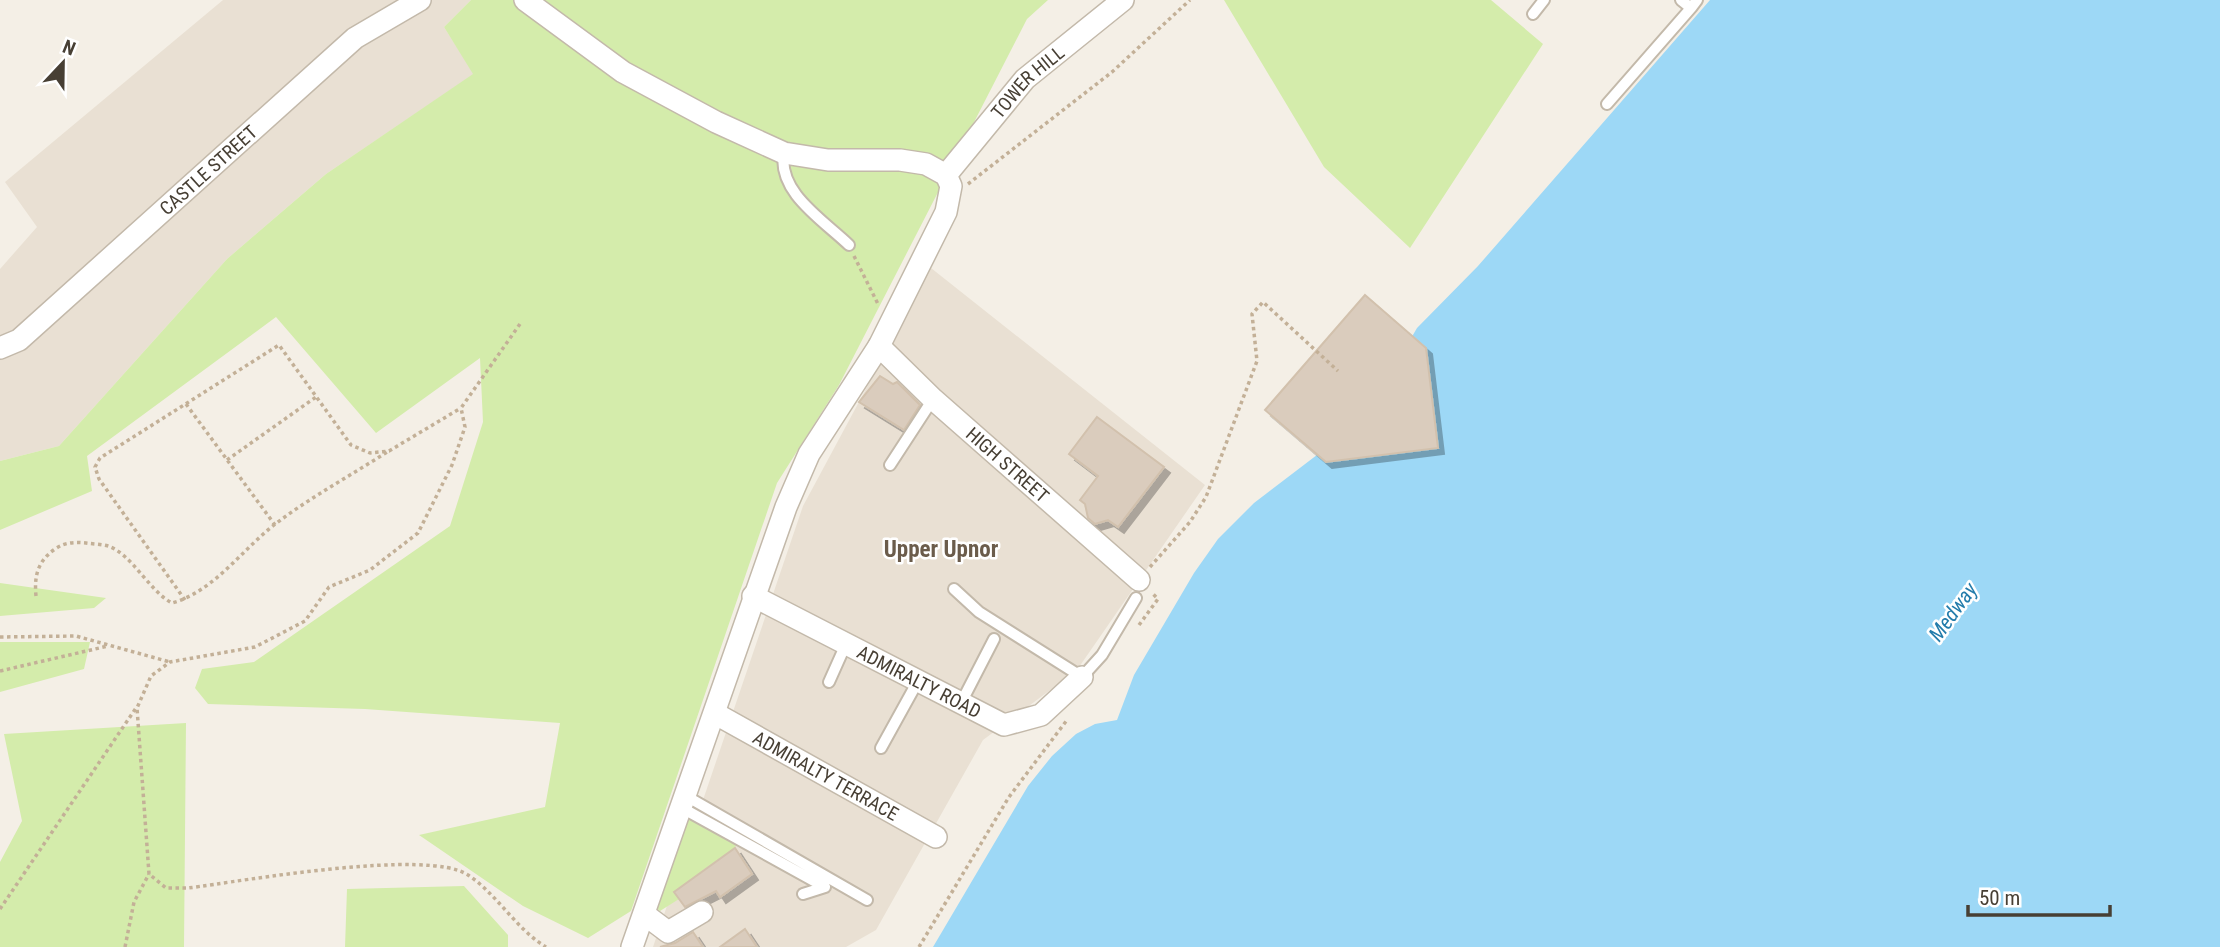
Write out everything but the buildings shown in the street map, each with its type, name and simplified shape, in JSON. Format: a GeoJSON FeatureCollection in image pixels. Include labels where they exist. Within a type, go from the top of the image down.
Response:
{"type":"FeatureCollection","features":[{"type":"Feature","properties":{"kind":"street","name":"CASTLE STREET"},"geometry":{"type":"LineString","coordinates":[[0,348],[19,340],[355,38],[420,0]]}},
{"type":"Feature","properties":{"kind":"street"},"geometry":{"type":"LineString","coordinates":[[525,0],[623,72],[716,122],[784,153],[828,160],[900,160],[926,164],[946,175],[951,186],[946,212],[879,346],[809,454],[753,596],[716,714],[632,947]]}},
{"type":"Feature","properties":{"kind":"street","name":"TOWER HILL"},"geometry":{"type":"LineString","coordinates":[[946,175],[1025,79],[1123,0]]}},
{"type":"Feature","properties":{"kind":"street","name":"HIGH STREET"},"geometry":{"type":"LineString","coordinates":[[879,346],[1138,589]]}},
{"type":"Feature","properties":{"kind":"street","name":"ADMIRALTY ROAD"},"geometry":{"type":"LineString","coordinates":[[753,596],[1004,724],[1041,715],[1082,677]]}},
{"type":"Feature","properties":{"kind":"street","name":"ADMIRALTY TERRACE"},"geometry":{"type":"LineString","coordinates":[[716,714],[936,837]]}},
{"type":"Feature","properties":{"kind":"street"},"geometry":{"type":"LineString","coordinates":[[644,914],[668,932],[702,912]]}},
{"type":"Feature","properties":{"kind":"lane"},"geometry":{"type":"LineString","coordinates":[[1533,14],[1544,0]]}},
{"type":"Feature","properties":{"kind":"lane"},"geometry":{"type":"LineString","coordinates":[[1607,104],[1690,3]]}},
{"type":"Feature","properties":{"kind":"lane"},"geometry":{"type":"LineString","coordinates":[[784,153],[781,168],[790,188],[849,245]]}},
{"type":"Feature","properties":{"kind":"lane"},"geometry":{"type":"LineString","coordinates":[[890,465],[933,399]]}},
{"type":"Feature","properties":{"kind":"lane"},"geometry":{"type":"LineString","coordinates":[[954,589],[979,612],[1082,677],[1102,655],[1138,589]]}},
{"type":"Feature","properties":{"kind":"lane"},"geometry":{"type":"LineString","coordinates":[[961,703],[994,639]]}},
{"type":"Feature","properties":{"kind":"lane"},"geometry":{"type":"LineString","coordinates":[[829,682],[846,644]]}},
{"type":"Feature","properties":{"kind":"lane"},"geometry":{"type":"LineString","coordinates":[[881,748],[918,681]]}},
{"type":"Feature","properties":{"kind":"lane"},"geometry":{"type":"LineString","coordinates":[[684,802],[825,887],[803,894]]}},
{"type":"Feature","properties":{"kind":"lane"},"geometry":{"type":"LineString","coordinates":[[684,802],[867,900]]}},
{"type":"Feature","properties":{"kind":"path"},"geometry":{"type":"LineString","coordinates":[[950,198],[1112,72],[1190,0]]}},
{"type":"Feature","properties":{"kind":"path"},"geometry":{"type":"LineString","coordinates":[[849,245],[889,327]]}},
{"type":"Feature","properties":{"kind":"path"},"geometry":{"type":"LineString","coordinates":[[1133,632],[1158,599],[1138,589],[1206,497],[1257,361],[1252,314],[1263,302],[1338,370]]}},
{"type":"Feature","properties":{"kind":"path"},"geometry":{"type":"LineString","coordinates":[[36,596],[35,577],[43,558],[62,544],[77,542],[110,547],[139,571],[161,597],[173,603],[185,600],[203,588],[275,525],[461,408],[520,324]]}},
{"type":"Feature","properties":{"kind":"path"},"geometry":{"type":"LineString","coordinates":[[185,600],[99,479],[95,467],[100,458],[279,345],[351,445],[370,453],[389,451]]}},
{"type":"Feature","properties":{"kind":"path"},"geometry":{"type":"LineString","coordinates":[[227,460],[316,397]]}},
{"type":"Feature","properties":{"kind":"path"},"geometry":{"type":"LineString","coordinates":[[186,404],[275,525]]}},
{"type":"Feature","properties":{"kind":"path"},"geometry":{"type":"LineString","coordinates":[[0,637],[76,636],[170,662],[255,647],[305,621],[329,587],[370,570],[418,533],[452,465],[465,427],[461,408]]}},
{"type":"Feature","properties":{"kind":"path"},"geometry":{"type":"LineString","coordinates":[[0,671],[110,645]]}},
{"type":"Feature","properties":{"kind":"path"},"geometry":{"type":"LineString","coordinates":[[0,909],[136,708],[151,676],[170,662]]}},
{"type":"Feature","properties":{"kind":"path"},"geometry":{"type":"LineString","coordinates":[[125,947],[134,902],[149,874],[136,708]]}},
{"type":"Feature","properties":{"kind":"path"},"geometry":{"type":"LineString","coordinates":[[919,947],[1009,797],[1075,709]]}},
{"type":"Feature","properties":{"kind":"path"},"geometry":{"type":"LineString","coordinates":[[149,874],[166,888],[188,888],[393,863],[439,864],[467,874],[546,947]]}},
{"type":"Feature","properties":{"kind":"shaded area"},"geometry":{"type":"Polygon","coordinates":[[[223,0],[471,0],[444,27],[474,74],[326,174],[227,259],[59,446],[0,461],[0,269],[37,227],[5,182],[223,0]]]}},
{"type":"Feature","properties":{"kind":"shaded area"},"geometry":{"type":"Polygon","coordinates":[[[931,268],[1205,485],[1077,670],[983,740],[876,930],[846,947],[653,947],[803,506],[931,268]]]}},
{"type":"Feature","properties":{"kind":"green space"},"geometry":{"type":"Polygon","coordinates":[[[471,0],[1048,0],[1027,19],[839,385],[777,483],[631,911],[588,938],[523,906],[419,835],[545,807],[560,723],[365,709],[208,704],[195,688],[202,669],[254,662],[450,526],[483,422],[480,358],[376,433],[276,317],[87,456],[92,491],[0,530],[0,461],[59,446],[227,259],[326,174],[473,74],[444,27],[471,0]]]}},
{"type":"Feature","properties":{"kind":"green space"},"geometry":{"type":"Polygon","coordinates":[[[1224,0],[1491,0],[1543,44],[1410,248],[1324,167],[1224,0]]]}},
{"type":"Feature","properties":{"kind":"green space"},"geometry":{"type":"Polygon","coordinates":[[[0,583],[106,598],[94,608],[0,616],[0,583]]]}},
{"type":"Feature","properties":{"kind":"green space"},"geometry":{"type":"Polygon","coordinates":[[[0,642],[90,642],[84,669],[0,692],[0,642]]]}},
{"type":"Feature","properties":{"kind":"green space"},"geometry":{"type":"Polygon","coordinates":[[[186,723],[184,947],[0,947],[0,862],[22,821],[4,734],[186,723]]]}},
{"type":"Feature","properties":{"kind":"green space"},"geometry":{"type":"Polygon","coordinates":[[[692,817],[736,844],[735,848],[703,870],[689,885],[687,883],[675,891],[679,899],[660,911],[648,902],[681,823],[692,817]]]}},
{"type":"Feature","properties":{"kind":"green space"},"geometry":{"type":"Polygon","coordinates":[[[464,886],[508,935],[508,947],[345,947],[347,889],[464,886]]]}},
{"type":"Feature","properties":{"kind":"water","name":"Medway"},"geometry":{"type":"Polygon","coordinates":[[[1710,0],[2220,0],[2220,947],[933,947],[1028,786],[1052,756],[1076,734],[1095,724],[1117,720],[1134,675],[1194,573],[1218,539],[1254,503],[1334,442],[1403,352],[1417,328],[1478,266],[1710,0]]]}},
{"type":"Feature","properties":{"kind":"district","name":"Upper Upnor"},"geometry":{"type":"Point","coordinates":[941,549]}}]}
